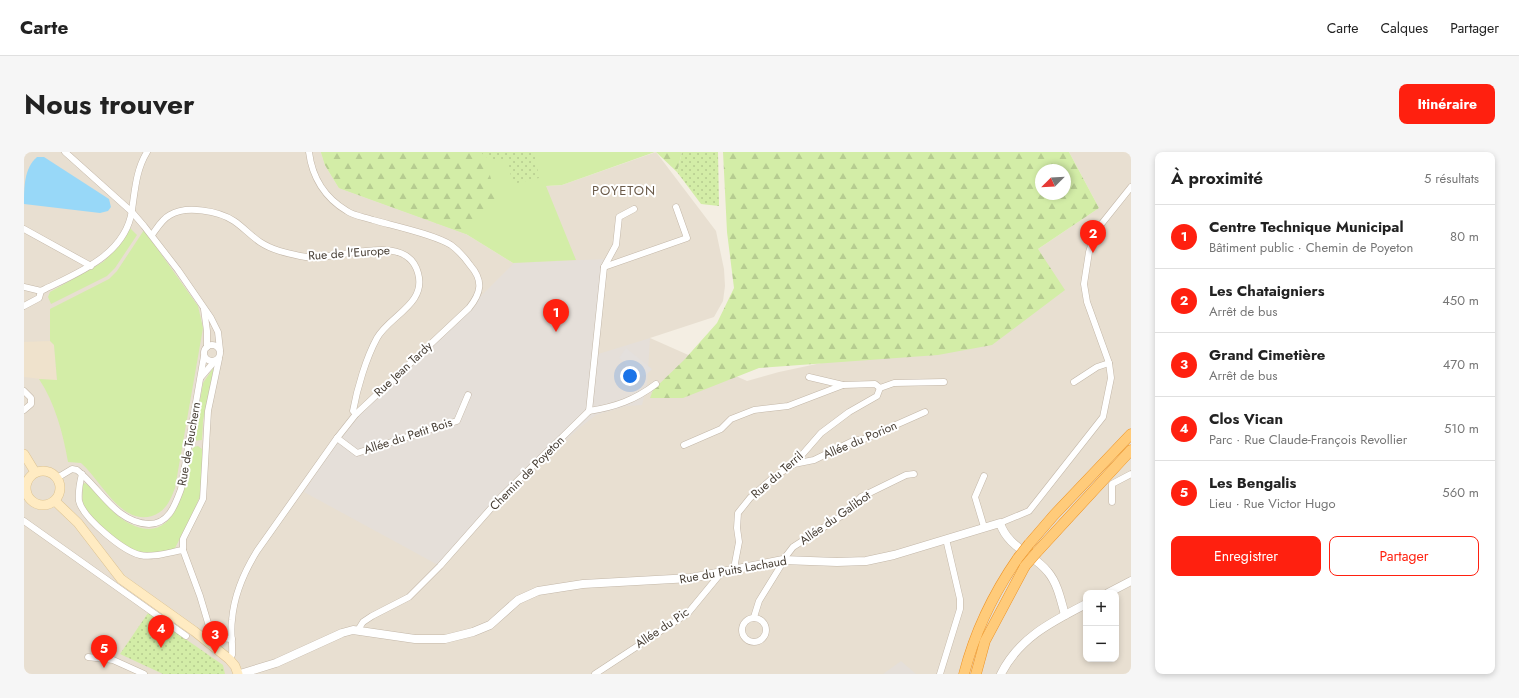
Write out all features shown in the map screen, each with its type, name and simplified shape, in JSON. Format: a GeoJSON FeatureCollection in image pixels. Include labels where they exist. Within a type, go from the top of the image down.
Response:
{"type":"FeatureCollection","features":[{"type":"Feature","properties":{"kind":"highway"},"geometry":{"type":"LineString","coordinates":[[964,674],[975,635],[984,615],[1018,558],[1054,515],[1131,434]]}},
{"type":"Feature","properties":{"kind":"highway"},"geometry":{"type":"LineString","coordinates":[[976,674],[985,640],[1025,566],[1131,450]]}},
{"type":"Feature","properties":{"kind":"main road"},"geometry":{"type":"LineString","coordinates":[[24,454],[35,472]]}},
{"type":"Feature","properties":{"kind":"main road"},"geometry":{"type":"LineString","coordinates":[[35,472],[50,472],[58,478],[60,492],[55,500],[45,505],[34,503],[30,500],[25,490],[27,480],[35,472]]}},
{"type":"Feature","properties":{"kind":"main road"},"geometry":{"type":"LineString","coordinates":[[55,500],[78,523],[121,579],[194,631],[229,659],[239,674]]}},
{"type":"Feature","properties":{"kind":"street"},"geometry":{"type":"LineString","coordinates":[[65,152],[132,212],[152,235],[203,306],[218,332],[220,350],[216,360],[207,416],[203,499],[183,539],[183,550],[200,596],[211,633],[219,638],[232,639]]}},
{"type":"Feature","properties":{"kind":"street"},"geometry":{"type":"LineString","coordinates":[[24,287],[40,291],[91,266],[113,248],[129,223],[138,173],[147,152]]}},
{"type":"Feature","properties":{"kind":"street","name":"Rue Jean Tardy"},"geometry":{"type":"LineString","coordinates":[[229,659],[232,655],[232,621],[234,606],[237,592],[248,566],[337,438],[356,414],[469,308],[480,290],[478,278],[473,268],[452,246],[349,212],[335,203],[323,190],[316,179],[311,166],[309,152]]}},
{"type":"Feature","properties":{"kind":"street"},"geometry":{"type":"LineString","coordinates":[[1065,615],[1052,577],[1037,562],[1006,538],[1000,523],[1029,511],[1103,417],[1112,378],[1109,363],[1087,302],[1084,284],[1089,252],[1095,232],[1131,187]]}},
{"type":"Feature","properties":{"kind":"street"},"geometry":{"type":"LineString","coordinates":[[604,267],[687,238],[676,208]]}},
{"type":"Feature","properties":{"kind":"street"},"geometry":{"type":"LineString","coordinates":[[634,209],[619,218],[616,245],[604,267],[589,411],[621,405],[635,398],[656,384]]}},
{"type":"Feature","properties":{"kind":"street","name":"Rue de l'Europe"},"geometry":{"type":"LineString","coordinates":[[152,235],[170,214],[182,211],[201,211],[228,217],[266,245],[280,252],[302,257],[325,257],[384,249],[400,252],[409,257],[419,274],[418,292],[406,309],[385,328],[373,346],[355,400],[353,411],[356,414]]}},
{"type":"Feature","properties":{"kind":"street"},"geometry":{"type":"LineString","coordinates":[[24,229],[91,266]]}},
{"type":"Feature","properties":{"kind":"street"},"geometry":{"type":"LineString","coordinates":[[24,306],[35,302],[39,298],[40,291]]}},
{"type":"Feature","properties":{"kind":"street"},"geometry":{"type":"LineString","coordinates":[[203,306],[207,331],[207,347],[204,351],[204,356],[207,360],[216,360]]}},
{"type":"Feature","properties":{"kind":"street"},"geometry":{"type":"LineString","coordinates":[[207,347],[214,345],[220,350]]}},
{"type":"Feature","properties":{"kind":"street","name":"Rue de Teuchern"},"geometry":{"type":"LineString","coordinates":[[82,474],[124,516],[143,524],[152,524],[163,520],[174,508],[182,489],[204,356]]}},
{"type":"Feature","properties":{"kind":"street"},"geometry":{"type":"LineString","coordinates":[[201,377],[216,360]]}},
{"type":"Feature","properties":{"kind":"street"},"geometry":{"type":"LineString","coordinates":[[1074,382],[1097,367],[1109,363]]}},
{"type":"Feature","properties":{"kind":"street"},"geometry":{"type":"LineString","coordinates":[[809,377],[843,385],[875,384],[880,388],[894,384],[944,382]]}},
{"type":"Feature","properties":{"kind":"street"},"geometry":{"type":"LineString","coordinates":[[684,445],[721,429],[731,420],[754,410],[788,406],[843,385]]}},
{"type":"Feature","properties":{"kind":"street","name":"Rue du Terril"},"geometry":{"type":"LineString","coordinates":[[736,570],[735,563],[739,542],[737,528],[738,513],[750,498],[774,477],[794,464],[821,433],[849,412],[877,396],[880,388]]}},
{"type":"Feature","properties":{"kind":"street"},"geometry":{"type":"LineString","coordinates":[[24,391],[31,398],[31,404],[24,410]]}},
{"type":"Feature","properties":{"kind":"street","name":"Allée du Petit Bois"},"geometry":{"type":"LineString","coordinates":[[337,438],[357,453],[457,421],[468,395]]}},
{"type":"Feature","properties":{"kind":"street","name":"Chemin de Poyeton"},"geometry":{"type":"LineString","coordinates":[[358,630],[363,622],[372,616],[409,597],[440,566],[501,497],[589,411]]}},
{"type":"Feature","properties":{"kind":"street","name":"Allée du Porion"},"geometry":{"type":"LineString","coordinates":[[794,464],[814,460],[853,441],[864,439],[925,412]]}},
{"type":"Feature","properties":{"kind":"street"},"geometry":{"type":"LineString","coordinates":[[58,478],[72,469],[77,470],[82,474],[79,494],[81,506],[108,536],[122,546],[140,555],[147,556],[183,550]]}},
{"type":"Feature","properties":{"kind":"street","name":"Allée du Galibot"},"geometry":{"type":"LineString","coordinates":[[754,618],[759,601],[783,560],[793,547],[846,513],[860,497],[906,475],[914,474]]}},
{"type":"Feature","properties":{"kind":"street"},"geometry":{"type":"LineString","coordinates":[[1112,502],[1112,484],[1131,474]]}},
{"type":"Feature","properties":{"kind":"street"},"geometry":{"type":"LineString","coordinates":[[984,476],[975,497],[984,527]]}},
{"type":"Feature","properties":{"kind":"street"},"geometry":{"type":"LineString","coordinates":[[24,521],[186,636]]}},
{"type":"Feature","properties":{"kind":"street","name":"Rue du Puits Lachaud"},"geometry":{"type":"LineString","coordinates":[[358,630],[415,639],[445,639],[473,632],[490,624],[518,600],[538,591],[582,584],[663,581],[721,574],[783,560],[837,562],[866,561],[1000,523]]}},
{"type":"Feature","properties":{"kind":"street"},"geometry":{"type":"LineString","coordinates":[[940,674],[960,609],[957,586],[946,539]]}},
{"type":"Feature","properties":{"kind":"street","name":"Allée du Pic"},"geometry":{"type":"LineString","coordinates":[[595,674],[688,613],[721,574]]}},
{"type":"Feature","properties":{"kind":"street"},"geometry":{"type":"LineString","coordinates":[[1114,590],[1131,581]]}},
{"type":"Feature","properties":{"kind":"street"},"geometry":{"type":"LineString","coordinates":[[1001,674],[1012,655],[1039,631],[1083,606]]}},
{"type":"Feature","properties":{"kind":"street"},"geometry":{"type":"LineString","coordinates":[[754,618],[761,620],[766,631],[762,639],[754,642],[747,640],[742,630],[744,623],[754,618]]}},
{"type":"Feature","properties":{"kind":"street"},"geometry":{"type":"LineString","coordinates":[[239,674],[290,658],[342,633],[358,630]]}},
{"type":"Feature","properties":{"kind":"street"},"geometry":{"type":"LineString","coordinates":[[88,657],[113,660],[144,674]]}},
{"type":"Feature","properties":{"kind":"shaded area"},"geometry":{"type":"Polygon","coordinates":[[[24,152],[321,152],[325,165],[339,188],[466,234],[513,263],[546,186],[562,185],[656,152],[716,231],[724,269],[725,286],[723,301],[714,317],[650,338],[747,381],[779,372],[826,362],[1038,249],[1099,208],[1069,152],[1131,152],[1131,674],[24,674],[24,152]]]}},
{"type":"Feature","properties":{"kind":"shaded area"},"geometry":{"type":"Polygon","coordinates":[[[605,259],[598,354],[650,338],[647,387],[642,405],[627,406],[596,415],[578,429],[438,565],[304,492],[344,429],[514,263],[605,259]]]}},
{"type":"Feature","properties":{"kind":"shaded area"},"geometry":{"type":"Polygon","coordinates":[[[50,341],[54,345],[57,381],[24,377],[24,342],[50,341]]]}},
{"type":"Feature","properties":{"kind":"shaded area"},"geometry":{"type":"Polygon","coordinates":[[[626,348],[652,369],[647,374],[641,377],[619,358],[626,348]]]}},
{"type":"Feature","properties":{"kind":"shaded area"},"geometry":{"type":"Polygon","coordinates":[[[901,661],[916,674],[883,674],[901,661]]]}},
{"type":"Feature","properties":{"kind":"green space"},"geometry":{"type":"Polygon","coordinates":[[[321,152],[655,152],[562,185],[546,186],[576,260],[513,263],[466,234],[339,188],[325,165],[321,152]]]}},
{"type":"Feature","properties":{"kind":"green space"},"geometry":{"type":"Polygon","coordinates":[[[321,152],[481,152],[485,157],[497,201],[466,234],[339,188],[325,165],[321,152]]]}},
{"type":"Feature","properties":{"kind":"green space"},"geometry":{"type":"Polygon","coordinates":[[[481,152],[535,152],[539,178],[513,184],[507,160],[496,160],[489,158],[481,152]]]}},
{"type":"Feature","properties":{"kind":"green space"},"geometry":{"type":"Polygon","coordinates":[[[656,152],[682,152],[677,172],[656,152]]]}},
{"type":"Feature","properties":{"kind":"green space"},"geometry":{"type":"Polygon","coordinates":[[[682,152],[718,152],[719,206],[701,204],[677,172],[682,152]]]}},
{"type":"Feature","properties":{"kind":"green space"},"geometry":{"type":"Polygon","coordinates":[[[723,152],[1069,152],[1099,208],[1038,249],[1065,290],[992,345],[938,355],[759,368],[683,398],[650,398],[653,390],[684,360],[717,323],[734,288],[727,232],[723,152]]]}},
{"type":"Feature","properties":{"kind":"green space"},"geometry":{"type":"Polygon","coordinates":[[[130,228],[137,235],[115,268],[107,276],[51,304],[48,297],[50,292],[103,262],[120,245],[130,228]]]}},
{"type":"Feature","properties":{"kind":"green space"},"geometry":{"type":"Polygon","coordinates":[[[144,230],[198,306],[203,328],[175,488],[169,501],[161,511],[152,516],[141,517],[130,514],[121,508],[81,463],[68,462],[58,419],[50,398],[39,379],[57,380],[54,345],[50,341],[50,309],[109,279],[117,271],[144,230]]]}},
{"type":"Feature","properties":{"kind":"green space"},"geometry":{"type":"Polygon","coordinates":[[[214,367],[203,421],[202,440],[193,441],[203,383],[214,367]]]}},
{"type":"Feature","properties":{"kind":"green space"},"geometry":{"type":"Polygon","coordinates":[[[198,446],[202,449],[200,496],[174,550],[155,553],[135,551],[109,535],[101,528],[84,506],[82,495],[83,484],[85,483],[119,517],[125,521],[142,528],[156,528],[167,521],[175,510],[186,481],[191,451],[194,447],[198,446]]]}},
{"type":"Feature","properties":{"kind":"green space"},"geometry":{"type":"Polygon","coordinates":[[[148,613],[223,665],[225,674],[163,674],[120,654],[148,613]]]}},
{"type":"Feature","properties":{"kind":"water"},"geometry":{"type":"Polygon","coordinates":[[[37,157],[44,157],[109,199],[111,207],[108,211],[100,213],[24,204],[27,172],[37,157]]]}},
{"type":"Feature","properties":{"kind":"place","name":"Les Chataigniers"},"geometry":{"type":"Point","coordinates":[1093,253]}},
{"type":"Feature","properties":{"kind":"place","name":"Centre Technique Municipal"},"geometry":{"type":"Point","coordinates":[556,332]}},
{"type":"Feature","properties":{"kind":"place","name":"Clos Vican"},"geometry":{"type":"Point","coordinates":[161,648]}},
{"type":"Feature","properties":{"kind":"place","name":"Grand Cimetière"},"geometry":{"type":"Point","coordinates":[215,654]}},
{"type":"Feature","properties":{"kind":"place","name":"Les Bengalis"},"geometry":{"type":"Point","coordinates":[104,668]}},
{"type":"Feature","properties":{"kind":"district","name":"POYETON"},"geometry":{"type":"Point","coordinates":[624,190]}}]}
